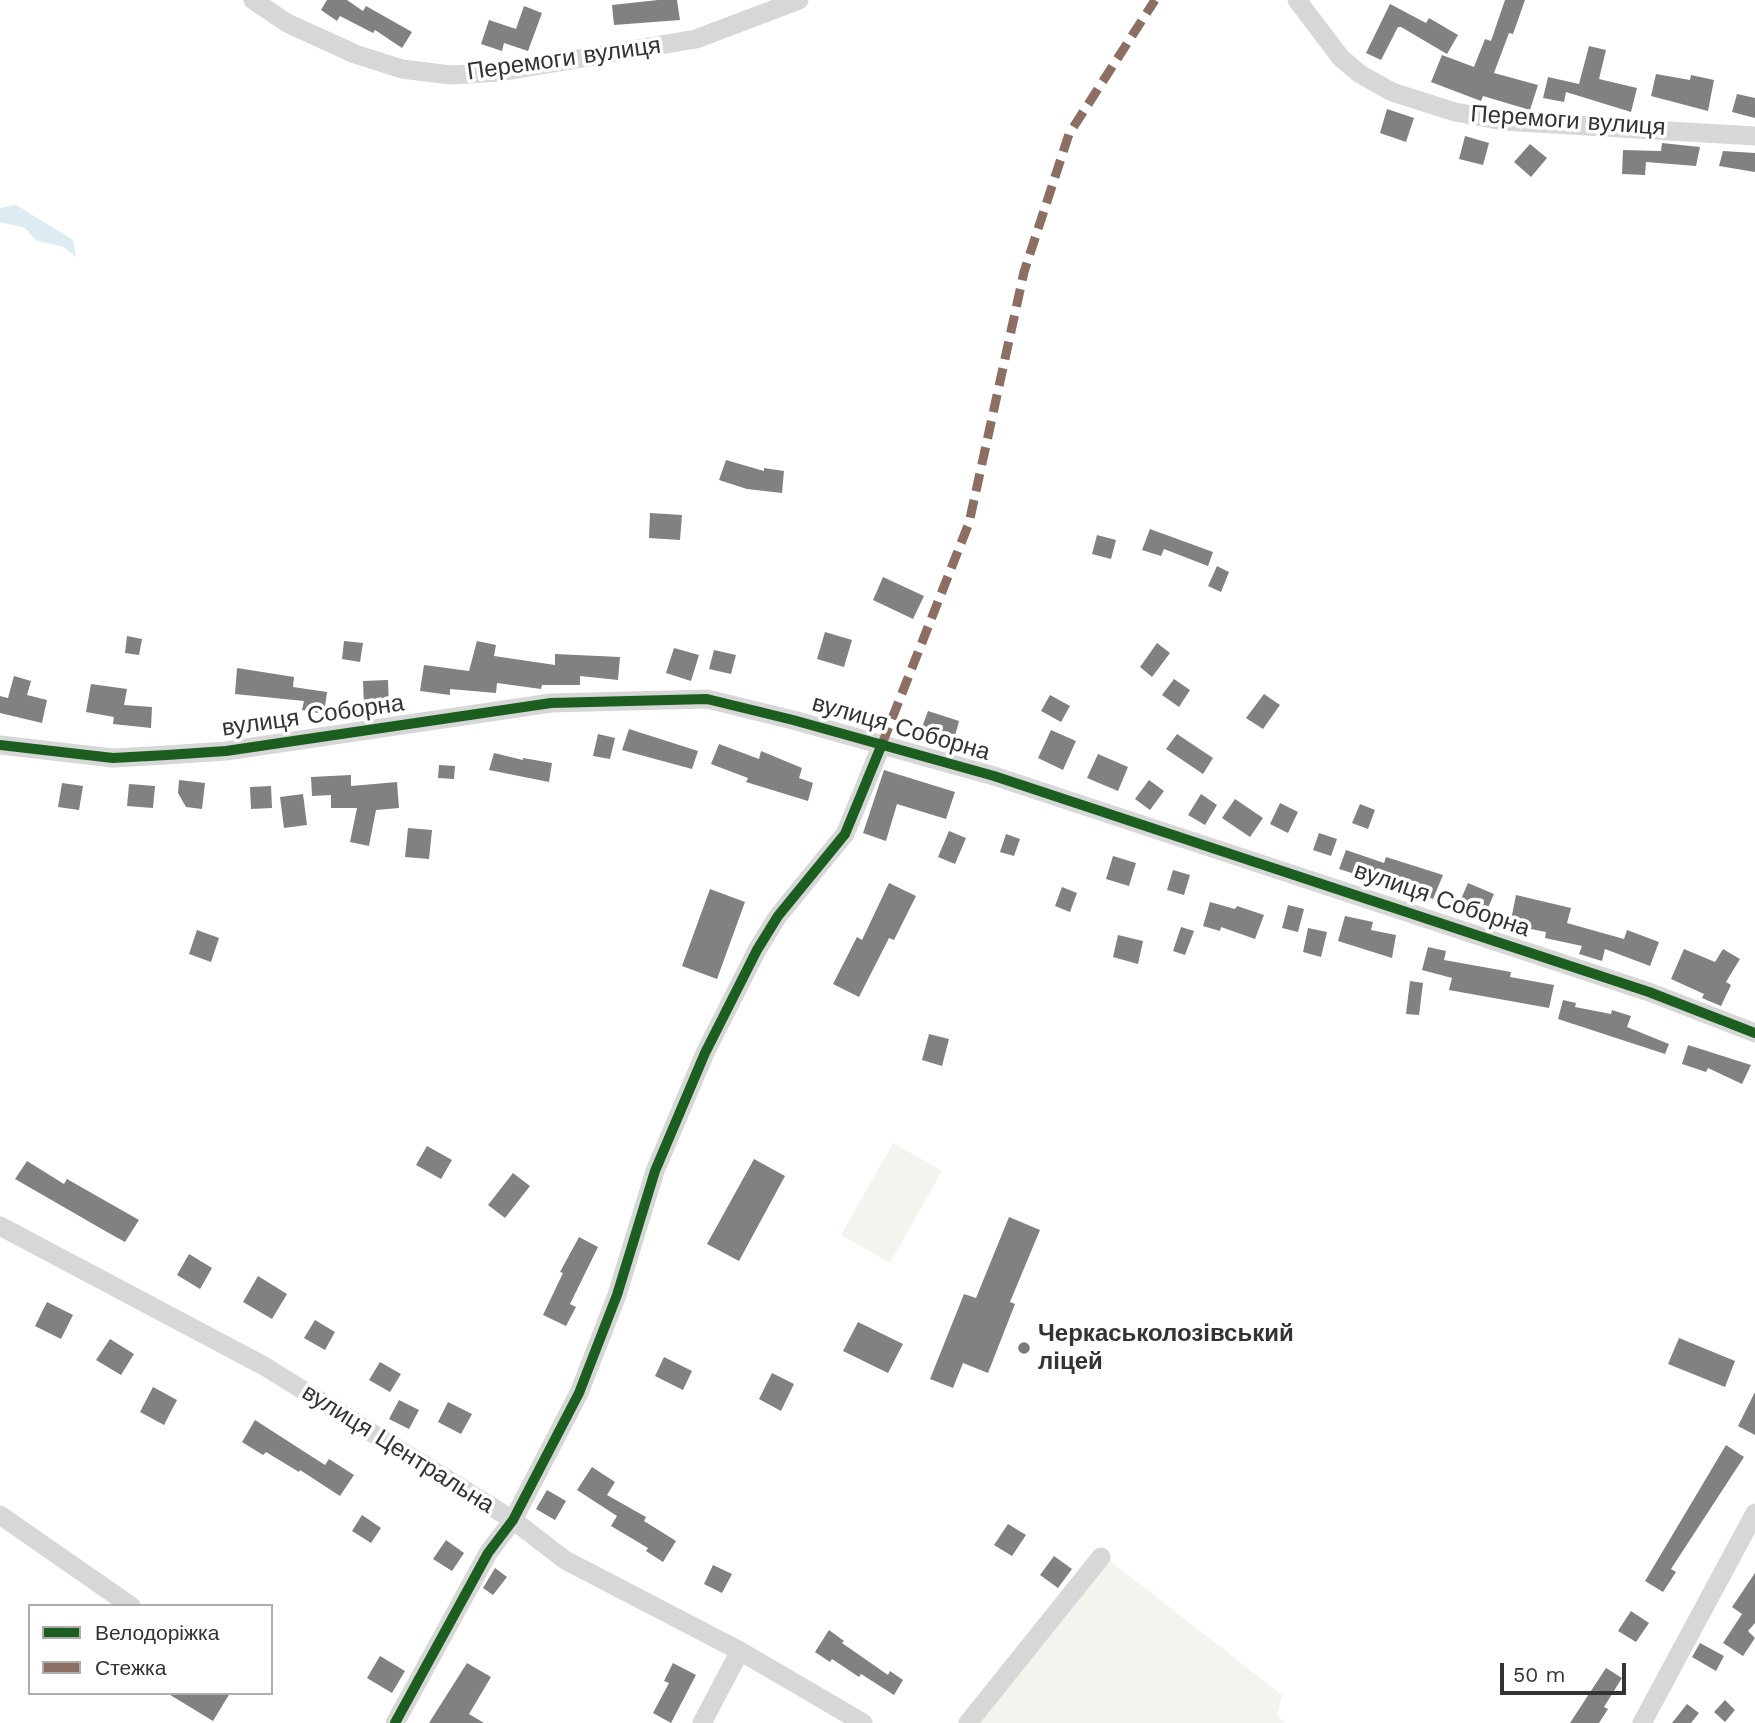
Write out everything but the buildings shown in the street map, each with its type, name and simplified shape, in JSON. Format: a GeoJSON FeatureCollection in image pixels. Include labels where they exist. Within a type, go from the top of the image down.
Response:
{"type":"FeatureCollection","features":[{"type":"Feature","properties":{"kind":"street","name":"Перемоги вулиця"},"geometry":{"type":"LineString","coordinates":[[253,0],[287,23],[355,54],[402,69],[451,75],[500,72],[696,39],[799,0]]}},
{"type":"Feature","properties":{"kind":"street","name":"Перемоги вулиця"},"geometry":{"type":"LineString","coordinates":[[1297,0],[1341,58],[1360,74],[1392,92],[1455,112],[1503,121],[1755,136]]}},
{"type":"Feature","properties":{"kind":"street","name":"вулиця Соборна"},"geometry":{"type":"LineString","coordinates":[[0,745],[113,758],[167,755],[226,751],[551,704],[707,699],[995,776],[1648,992],[1755,1032]]}},
{"type":"Feature","properties":{"kind":"street"},"geometry":{"type":"LineString","coordinates":[[395,1723],[488,1553],[513,1520],[579,1393],[617,1295],[655,1171],[705,1053],[757,950],[778,916],[845,834],[882,744]]}},
{"type":"Feature","properties":{"kind":"street","name":"вулиця Центральна"},"geometry":{"type":"LineString","coordinates":[[0,1226],[264,1366],[513,1520],[565,1560],[740,1651],[863,1723]]}},
{"type":"Feature","properties":{"kind":"street"},"geometry":{"type":"LineString","coordinates":[[1642,1723],[1755,1513]]}},
{"type":"Feature","properties":{"kind":"street"},"geometry":{"type":"LineString","coordinates":[[0,1514],[128,1604]]}},
{"type":"Feature","properties":{"kind":"street"},"geometry":{"type":"LineString","coordinates":[[968,1723],[1101,1556]]}},
{"type":"Feature","properties":{"kind":"street"},"geometry":{"type":"LineString","coordinates":[[702,1723],[740,1651]]}},
{"type":"Feature","properties":{"kind":"shaded area"},"geometry":{"type":"Polygon","coordinates":[[[16,205],[73,240],[76,257],[62,246],[37,241],[25,228],[0,222],[0,208],[16,205]]]}},
{"type":"Feature","properties":{"kind":"shaded area"},"geometry":{"type":"Polygon","coordinates":[[[893,1143],[942,1171],[890,1263],[841,1235],[893,1143]]]}},
{"type":"Feature","properties":{"kind":"shaded area"},"geometry":{"type":"Polygon","coordinates":[[[1109,1560],[1282,1695],[1277,1716],[1285,1723],[978,1723],[1109,1560]]]}},
{"type":"Feature","properties":{"kind":"marked path"},"geometry":{"type":"LineString","coordinates":[[882,744],[969,523],[1024,272],[1069,134],[1155,0]]}},
{"type":"Feature","properties":{"kind":"cycle path"},"geometry":{"type":"LineString","coordinates":[[0,745],[113,758],[167,755],[226,751],[551,703],[707,699],[994,776],[1649,992],[1755,1033]]}},
{"type":"Feature","properties":{"kind":"cycle path"},"geometry":{"type":"LineString","coordinates":[[395,1723],[488,1553],[513,1520],[579,1393],[617,1295],[655,1171],[705,1053],[757,950],[778,916],[845,834],[882,744]]}},
{"type":"Feature","properties":{"kind":"place","name":"Черкаськолозівський ліцей"},"geometry":{"type":"Point","coordinates":[1024,1348]}}]}
